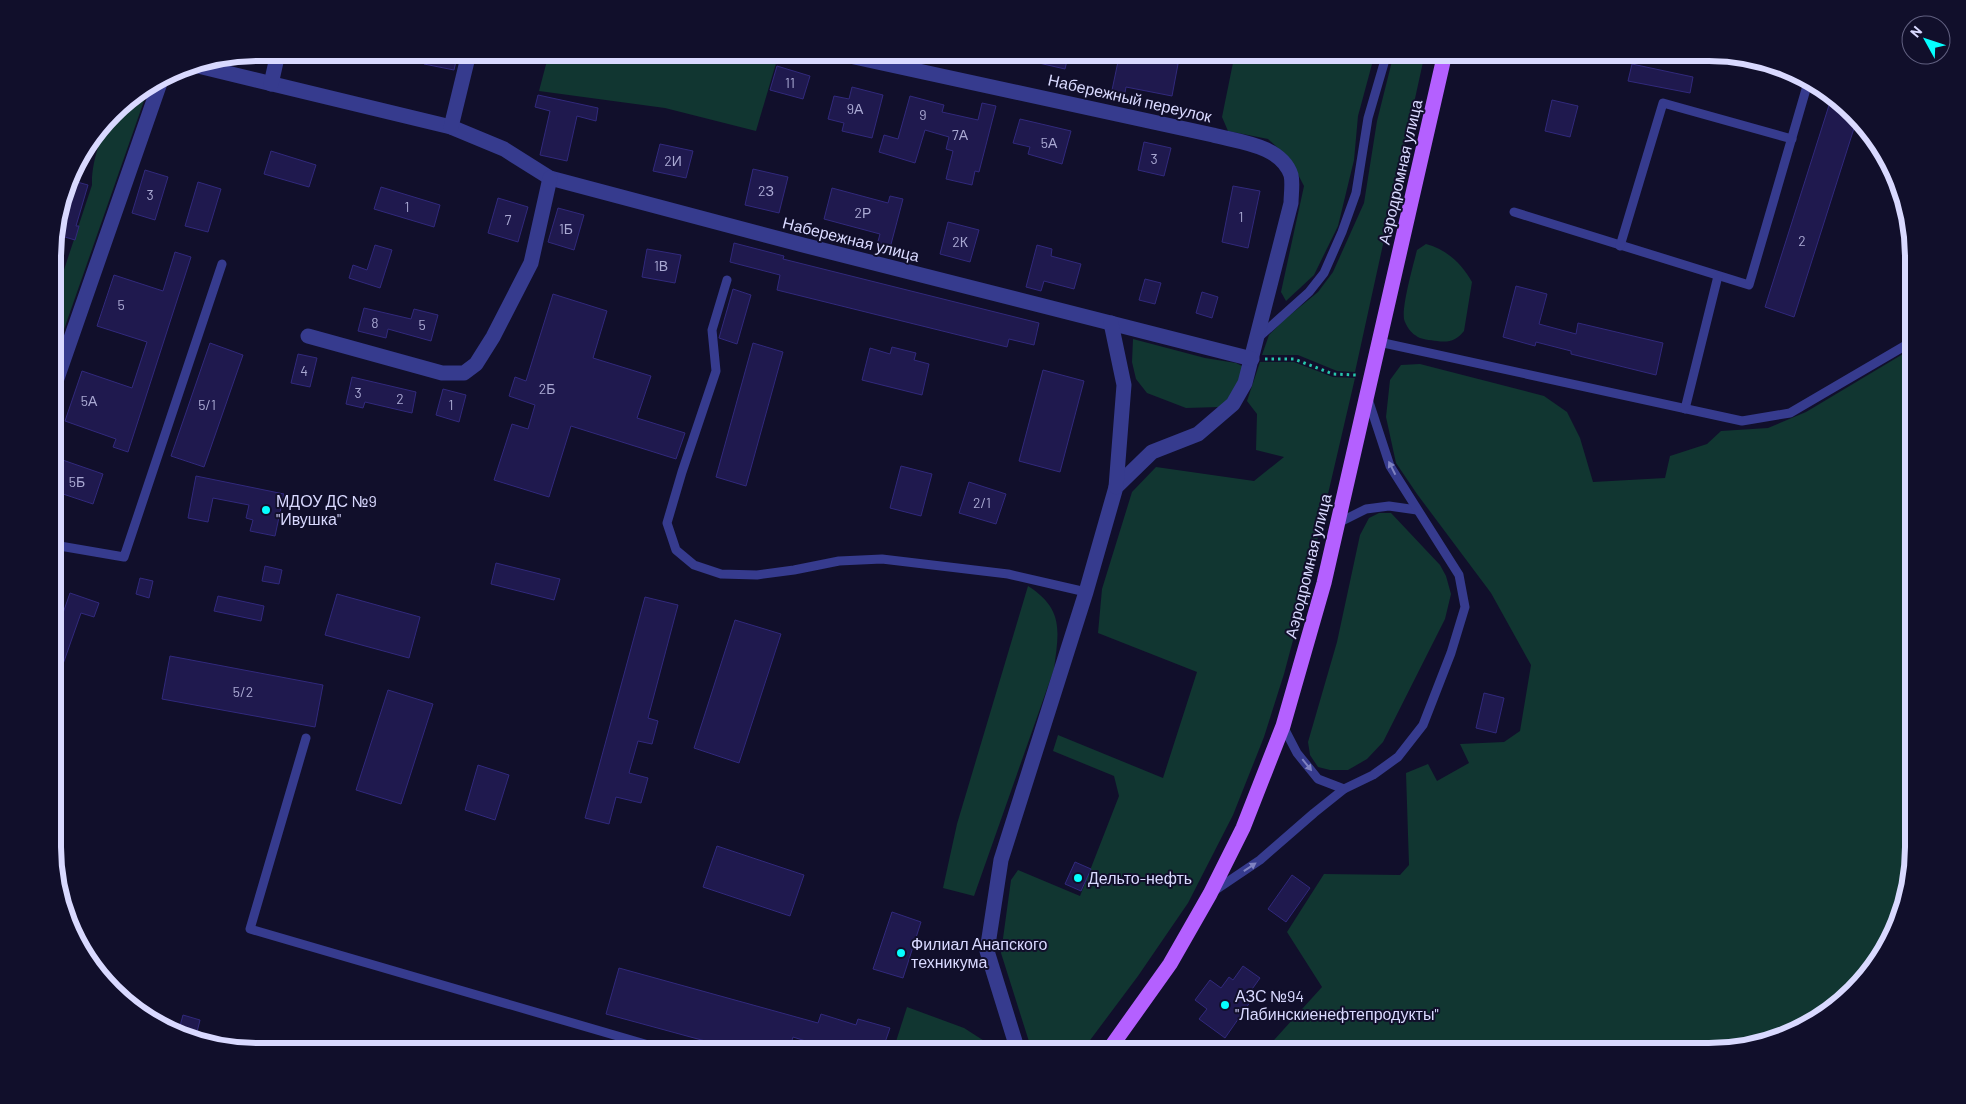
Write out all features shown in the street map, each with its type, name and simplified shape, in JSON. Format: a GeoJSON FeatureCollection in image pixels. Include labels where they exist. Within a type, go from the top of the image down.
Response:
{"type":"FeatureCollection","features":[{"type":"Feature","properties":{"kind":"main road","name":"Аэродромная улица"},"geometry":{"type":"LineString","coordinates":[[1114,1043],[1170,964],[1210,894],[1243,828],[1283,726],[1324,582],[1443,61]]}},
{"type":"Feature","properties":{"kind":"street"},"geometry":{"type":"LineString","coordinates":[[271,84],[276,61]]}},
{"type":"Feature","properties":{"kind":"street"},"geometry":{"type":"LineString","coordinates":[[451,127],[467,61]]}},
{"type":"Feature","properties":{"kind":"street","name":"Набережный переулок"},"geometry":{"type":"LineString","coordinates":[[877,61],[1213,135],[1268,150],[1282,160],[1291,176],[1291,203],[1257,338]]}},
{"type":"Feature","properties":{"kind":"street","name":"Набережная улица"},"geometry":{"type":"LineString","coordinates":[[207,68],[451,127],[504,149],[550,178],[802,245],[1252,359]]}},
{"type":"Feature","properties":{"kind":"street"},"geometry":{"type":"LineString","coordinates":[[61,367],[158,89]]}},
{"type":"Feature","properties":{"kind":"street"},"geometry":{"type":"LineString","coordinates":[[308,336],[442,372],[464,373],[476,364],[493,336],[531,263],[550,178]]}},
{"type":"Feature","properties":{"kind":"street"},"geometry":{"type":"LineString","coordinates":[[1016,1043],[987,951],[1001,860],[1086,592],[1116,487],[1124,385],[1111,323]]}},
{"type":"Feature","properties":{"kind":"street"},"geometry":{"type":"LineString","coordinates":[[1116,487],[1152,452],[1198,434],[1233,404],[1245,382],[1257,338]]}},
{"type":"Feature","properties":{"kind":"lane"},"geometry":{"type":"LineString","coordinates":[[1257,338],[1309,292],[1324,273],[1356,193],[1368,118],[1385,61]]}},
{"type":"Feature","properties":{"kind":"lane"},"geometry":{"type":"LineString","coordinates":[[1514,212],[1749,285],[1807,88]]}},
{"type":"Feature","properties":{"kind":"lane"},"geometry":{"type":"LineString","coordinates":[[1620,246],[1663,103],[1792,139]]}},
{"type":"Feature","properties":{"kind":"lane"},"geometry":{"type":"LineString","coordinates":[[61,546],[124,557],[222,264]]}},
{"type":"Feature","properties":{"kind":"lane"},"geometry":{"type":"LineString","coordinates":[[1686,408],[1718,276]]}},
{"type":"Feature","properties":{"kind":"lane"},"geometry":{"type":"LineString","coordinates":[[727,280],[712,330],[716,371],[667,523],[676,550],[694,565],[721,574],[757,575],[838,561],[882,559],[1008,574],[1086,592]]}},
{"type":"Feature","properties":{"kind":"lane"},"geometry":{"type":"LineString","coordinates":[[1379,342],[1742,421],[1790,413],[1905,346]]}},
{"type":"Feature","properties":{"kind":"lane"},"geometry":{"type":"LineString","coordinates":[[1210,894],[1260,860],[1344,789],[1373,775],[1398,757],[1423,725],[1451,653],[1465,607],[1460,575],[1390,466],[1367,396]]}},
{"type":"Feature","properties":{"kind":"lane"},"geometry":{"type":"LineString","coordinates":[[1338,523],[1366,509],[1389,506],[1417,510]]}},
{"type":"Feature","properties":{"kind":"lane"},"geometry":{"type":"LineString","coordinates":[[1283,726],[1297,753],[1318,779],[1344,789]]}},
{"type":"Feature","properties":{"kind":"lane"},"geometry":{"type":"LineString","coordinates":[[306,738],[250,929],[642,1043]]}},
{"type":"Feature","properties":{"kind":"path"},"geometry":{"type":"LineString","coordinates":[[1252,359],[1294,359],[1333,374],[1372,376]]}},
{"type":"Feature","properties":{"kind":"green space"},"geometry":{"type":"Polygon","coordinates":[[[547,61],[777,61],[756,131],[665,108],[539,91],[547,61]]]}},
{"type":"Feature","properties":{"kind":"green space"},"geometry":{"type":"Polygon","coordinates":[[[1233,61],[1373,61],[1358,116],[1354,160],[1338,226],[1314,275],[1286,301],[1281,292],[1304,186],[1290,159],[1268,139],[1228,131],[1222,117],[1233,61]]]}},
{"type":"Feature","properties":{"kind":"green space"},"geometry":{"type":"Polygon","coordinates":[[[1392,61],[1423,61],[1355,372],[1337,371],[1298,355],[1262,355],[1269,335],[1318,292],[1333,272],[1364,203],[1377,121],[1392,61]]]}},
{"type":"Feature","properties":{"kind":"green space"},"geometry":{"type":"Polygon","coordinates":[[[145,96],[61,338],[61,279],[92,185],[96,154],[100,143],[110,128],[145,96]]]}},
{"type":"Feature","properties":{"kind":"green space"},"geometry":{"type":"Polygon","coordinates":[[[1426,244],[1447,253],[1463,269],[1472,282],[1464,331],[1456,339],[1449,341],[1441,342],[1417,337],[1410,330],[1404,319],[1406,295],[1417,250],[1426,244]]]}},
{"type":"Feature","properties":{"kind":"green space"},"geometry":{"type":"Polygon","coordinates":[[[1133,339],[1205,358],[1236,363],[1246,368],[1231,397],[1219,407],[1186,408],[1147,393],[1136,379],[1132,362],[1133,339]]]}},
{"type":"Feature","properties":{"kind":"green space"},"geometry":{"type":"Polygon","coordinates":[[[1905,353],[1905,846],[1903,872],[1890,922],[1872,956],[1856,976],[1818,1010],[1795,1023],[1759,1036],[1734,1041],[1708,1043],[1271,1043],[1322,987],[1287,932],[1324,874],[1400,875],[1409,865],[1406,773],[1428,764],[1437,781],[1469,763],[1460,744],[1504,742],[1520,731],[1531,665],[1491,593],[1396,463],[1386,417],[1390,380],[1401,365],[1420,364],[1544,396],[1567,412],[1580,438],[1593,482],[1665,478],[1670,456],[1707,444],[1721,431],[1768,428],[1806,412],[1905,353]]]}},
{"type":"Feature","properties":{"kind":"green space"},"geometry":{"type":"Polygon","coordinates":[[[1260,362],[1294,362],[1333,377],[1355,378],[1301,610],[1284,674],[1264,737],[1233,815],[1188,903],[1138,976],[1088,1043],[1029,1043],[1001,953],[1011,880],[1018,870],[1080,896],[1119,796],[1114,776],[1053,751],[1058,735],[1163,778],[1197,672],[1098,633],[1102,589],[1132,492],[1156,467],[1254,481],[1284,457],[1256,450],[1257,414],[1247,401],[1260,362]]]}},
{"type":"Feature","properties":{"kind":"green space"},"geometry":{"type":"Polygon","coordinates":[[[1379,513],[1391,513],[1440,565],[1446,576],[1451,594],[1445,619],[1383,742],[1367,759],[1348,770],[1330,770],[1318,767],[1310,755],[1308,742],[1337,642],[1360,535],[1369,518],[1379,513]]]}},
{"type":"Feature","properties":{"kind":"green space"},"geometry":{"type":"Polygon","coordinates":[[[1028,586],[1048,603],[1053,612],[1057,632],[1054,669],[974,896],[943,888],[957,824],[1028,586]]]}},
{"type":"Feature","properties":{"kind":"green space"},"geometry":{"type":"Polygon","coordinates":[[[907,1007],[964,1028],[987,1043],[896,1043],[907,1007]]]}},
{"type":"Feature","properties":{"kind":"building"},"geometry":{"type":"Polygon","coordinates":[[[425,61],[456,61],[454,70],[424,64],[425,61]]]}},
{"type":"Feature","properties":{"kind":"building"},"geometry":{"type":"Polygon","coordinates":[[[1030,61],[1067,61],[1065,69],[1030,61]]]}},
{"type":"Feature","properties":{"kind":"building"},"geometry":{"type":"Polygon","coordinates":[[[1118,61],[1163,61],[1178,64],[1172,96],[1126,87],[1124,98],[1111,95],[1118,61]]]}},
{"type":"Feature","properties":{"kind":"building"},"geometry":{"type":"Polygon","coordinates":[[[1632,64],[1693,77],[1690,93],[1628,81],[1632,64]]]}},
{"type":"Feature","properties":{"kind":"building"},"geometry":{"type":"Polygon","coordinates":[[[777,66],[810,76],[803,99],[770,90],[777,66]]]}},
{"type":"Feature","properties":{"kind":"building"},"geometry":{"type":"Polygon","coordinates":[[[852,87],[883,95],[872,138],[842,131],[844,123],[828,119],[834,96],[849,99],[852,87]]]}},
{"type":"Feature","properties":{"kind":"building"},"geometry":{"type":"Polygon","coordinates":[[[538,95],[598,108],[596,121],[577,116],[567,161],[540,155],[550,111],[535,107],[538,95]]]}},
{"type":"Feature","properties":{"kind":"building"},"geometry":{"type":"Polygon","coordinates":[[[910,96],[944,105],[942,112],[978,120],[982,103],[996,106],[979,172],[975,171],[972,185],[946,179],[953,151],[946,149],[949,137],[925,130],[915,163],[879,152],[884,135],[898,139],[910,96]]]}},
{"type":"Feature","properties":{"kind":"building"},"geometry":{"type":"Polygon","coordinates":[[[1552,100],[1578,106],[1570,137],[1545,131],[1552,100]]]}},
{"type":"Feature","properties":{"kind":"building"},"geometry":{"type":"Polygon","coordinates":[[[1830,103],[1855,127],[1794,317],[1765,307],[1830,103]]]}},
{"type":"Feature","properties":{"kind":"building"},"geometry":{"type":"Polygon","coordinates":[[[1020,119],[1071,131],[1062,164],[1028,154],[1030,147],[1013,143],[1020,119]]]}},
{"type":"Feature","properties":{"kind":"building"},"geometry":{"type":"Polygon","coordinates":[[[1144,142],[1171,148],[1164,176],[1138,170],[1144,142]]]}},
{"type":"Feature","properties":{"kind":"building"},"geometry":{"type":"Polygon","coordinates":[[[660,144],[693,151],[686,178],[653,171],[660,144]]]}},
{"type":"Feature","properties":{"kind":"building"},"geometry":{"type":"Polygon","coordinates":[[[271,151],[316,165],[309,187],[264,174],[271,151]]]}},
{"type":"Feature","properties":{"kind":"building"},"geometry":{"type":"Polygon","coordinates":[[[753,169],[788,177],[779,213],[745,205],[753,169]]]}},
{"type":"Feature","properties":{"kind":"building"},"geometry":{"type":"Polygon","coordinates":[[[145,170],[168,177],[155,220],[132,213],[145,170]]]}},
{"type":"Feature","properties":{"kind":"building"},"geometry":{"type":"Polygon","coordinates":[[[76,182],[88,185],[76,226],[79,226],[75,240],[63,236],[65,219],[76,182]]]}},
{"type":"Feature","properties":{"kind":"building"},"geometry":{"type":"Polygon","coordinates":[[[198,182],[221,189],[208,232],[185,226],[198,182]]]}},
{"type":"Feature","properties":{"kind":"building"},"geometry":{"type":"Polygon","coordinates":[[[1233,186],[1260,191],[1248,248],[1222,242],[1233,186]]]}},
{"type":"Feature","properties":{"kind":"building"},"geometry":{"type":"Polygon","coordinates":[[[381,187],[440,205],[434,227],[374,209],[381,187]]]}},
{"type":"Feature","properties":{"kind":"building"},"geometry":{"type":"Polygon","coordinates":[[[832,188],[888,203],[890,196],[903,199],[890,248],[877,245],[880,234],[824,219],[832,188]]]}},
{"type":"Feature","properties":{"kind":"building"},"geometry":{"type":"Polygon","coordinates":[[[498,198],[528,207],[518,242],[488,233],[498,198]]]}},
{"type":"Feature","properties":{"kind":"building"},"geometry":{"type":"Polygon","coordinates":[[[558,208],[584,215],[574,250],[548,242],[558,208]]]}},
{"type":"Feature","properties":{"kind":"building"},"geometry":{"type":"Polygon","coordinates":[[[948,222],[979,230],[970,262],[940,254],[948,222]]]}},
{"type":"Feature","properties":{"kind":"building"},"geometry":{"type":"Polygon","coordinates":[[[734,243],[784,256],[783,259],[1039,323],[1034,345],[1009,339],[1007,347],[777,290],[780,275],[730,262],[734,243]]]}},
{"type":"Feature","properties":{"kind":"building"},"geometry":{"type":"Polygon","coordinates":[[[375,245],[392,250],[380,288],[349,278],[353,265],[367,270],[375,245]]]}},
{"type":"Feature","properties":{"kind":"building"},"geometry":{"type":"Polygon","coordinates":[[[1037,245],[1052,249],[1051,256],[1081,264],[1074,289],[1044,281],[1041,291],[1026,287],[1037,245]]]}},
{"type":"Feature","properties":{"kind":"building"},"geometry":{"type":"Polygon","coordinates":[[[647,249],[681,255],[675,283],[642,277],[647,249]]]}},
{"type":"Feature","properties":{"kind":"building"},"geometry":{"type":"Polygon","coordinates":[[[175,252],[191,257],[128,452],[113,447],[116,439],[65,421],[82,371],[132,388],[147,342],[97,326],[114,275],[163,291],[175,252]]]}},
{"type":"Feature","properties":{"kind":"building"},"geometry":{"type":"Polygon","coordinates":[[[1145,279],[1161,283],[1155,304],[1139,300],[1145,279]]]}},
{"type":"Feature","properties":{"kind":"building"},"geometry":{"type":"Polygon","coordinates":[[[1516,286],[1547,294],[1539,324],[1576,334],[1578,323],[1663,343],[1656,375],[1571,354],[1571,351],[1536,342],[1535,346],[1503,337],[1516,286]]]}},
{"type":"Feature","properties":{"kind":"building"},"geometry":{"type":"Polygon","coordinates":[[[733,289],[751,295],[737,344],[719,338],[733,289]]]}},
{"type":"Feature","properties":{"kind":"building"},"geometry":{"type":"Polygon","coordinates":[[[1202,292],[1218,297],[1212,318],[1196,313],[1202,292]]]}},
{"type":"Feature","properties":{"kind":"building"},"geometry":{"type":"Polygon","coordinates":[[[553,294],[607,311],[593,358],[651,376],[637,418],[685,433],[676,459],[571,426],[549,497],[494,480],[512,424],[528,429],[535,405],[509,396],[515,377],[526,381],[553,294]]]}},
{"type":"Feature","properties":{"kind":"building"},"geometry":{"type":"Polygon","coordinates":[[[364,308],[411,319],[414,309],[438,315],[431,341],[388,329],[386,338],[358,331],[364,308]]]}},
{"type":"Feature","properties":{"kind":"building"},"geometry":{"type":"Polygon","coordinates":[[[210,343],[243,355],[204,467],[171,456],[210,343]]]}},
{"type":"Feature","properties":{"kind":"building"},"geometry":{"type":"Polygon","coordinates":[[[753,343],[783,352],[746,486],[716,477],[753,343]]]}},
{"type":"Feature","properties":{"kind":"building"},"geometry":{"type":"Polygon","coordinates":[[[892,347],[916,353],[914,360],[929,364],[922,395],[862,380],[870,348],[890,354],[892,347]]]}},
{"type":"Feature","properties":{"kind":"building"},"geometry":{"type":"Polygon","coordinates":[[[298,354],[317,358],[310,387],[291,383],[298,354]]]}},
{"type":"Feature","properties":{"kind":"building"},"geometry":{"type":"Polygon","coordinates":[[[1043,370],[1084,381],[1060,472],[1019,461],[1043,370]]]}},
{"type":"Feature","properties":{"kind":"building"},"geometry":{"type":"Polygon","coordinates":[[[352,377],[416,392],[412,413],[365,402],[363,408],[346,404],[352,377]]]}},
{"type":"Feature","properties":{"kind":"building"},"geometry":{"type":"Polygon","coordinates":[[[443,389],[466,395],[459,422],[436,415],[443,389]]]}},
{"type":"Feature","properties":{"kind":"building"},"geometry":{"type":"Polygon","coordinates":[[[61,459],[103,474],[93,504],[61,493],[61,459]]]}},
{"type":"Feature","properties":{"kind":"building"},"geometry":{"type":"Polygon","coordinates":[[[901,466],[932,474],[921,516],[890,508],[901,466]]]}},
{"type":"Feature","properties":{"kind":"building"},"geometry":{"type":"Polygon","coordinates":[[[196,476],[284,494],[275,536],[250,531],[253,520],[246,518],[249,505],[213,498],[208,522],[188,518],[196,476]]]}},
{"type":"Feature","properties":{"kind":"building"},"geometry":{"type":"Polygon","coordinates":[[[969,482],[1006,494],[996,524],[959,513],[969,482]]]}},
{"type":"Feature","properties":{"kind":"building"},"geometry":{"type":"Polygon","coordinates":[[[496,563],[560,579],[554,600],[491,584],[496,563]]]}},
{"type":"Feature","properties":{"kind":"building"},"geometry":{"type":"Polygon","coordinates":[[[265,566],[282,570],[279,584],[262,581],[265,566]]]}},
{"type":"Feature","properties":{"kind":"building"},"geometry":{"type":"Polygon","coordinates":[[[140,578],[153,581],[149,598],[136,594],[140,578]]]}},
{"type":"Feature","properties":{"kind":"building"},"geometry":{"type":"Polygon","coordinates":[[[70,593],[99,603],[94,617],[81,613],[61,670],[61,619],[70,593]]]}},
{"type":"Feature","properties":{"kind":"building"},"geometry":{"type":"Polygon","coordinates":[[[337,594],[420,617],[409,658],[325,635],[337,594]]]}},
{"type":"Feature","properties":{"kind":"building"},"geometry":{"type":"Polygon","coordinates":[[[218,596],[264,606],[261,621],[214,611],[218,596]]]}},
{"type":"Feature","properties":{"kind":"building"},"geometry":{"type":"Polygon","coordinates":[[[645,597],[678,605],[648,718],[658,721],[652,744],[638,741],[629,773],[648,778],[641,803],[616,797],[609,824],[585,818],[645,597]]]}},
{"type":"Feature","properties":{"kind":"building"},"geometry":{"type":"Polygon","coordinates":[[[735,620],[781,634],[739,763],[694,748],[735,620]]]}},
{"type":"Feature","properties":{"kind":"building"},"geometry":{"type":"Polygon","coordinates":[[[170,656],[323,685],[315,727],[162,699],[170,656]]]}},
{"type":"Feature","properties":{"kind":"building"},"geometry":{"type":"Polygon","coordinates":[[[388,690],[433,704],[401,804],[356,790],[388,690]]]}},
{"type":"Feature","properties":{"kind":"building"},"geometry":{"type":"Polygon","coordinates":[[[1484,693],[1504,698],[1496,733],[1476,728],[1484,693]]]}},
{"type":"Feature","properties":{"kind":"building"},"geometry":{"type":"Polygon","coordinates":[[[478,765],[509,775],[495,820],[465,810],[478,765]]]}},
{"type":"Feature","properties":{"kind":"building"},"geometry":{"type":"Polygon","coordinates":[[[717,846],[804,875],[790,916],[703,887],[717,846]]]}},
{"type":"Feature","properties":{"kind":"building"},"geometry":{"type":"Polygon","coordinates":[[[1075,862],[1091,869],[1081,891],[1065,884],[1075,862]]]}},
{"type":"Feature","properties":{"kind":"building"},"geometry":{"type":"Polygon","coordinates":[[[1292,875],[1310,888],[1286,922],[1268,909],[1292,875]]]}},
{"type":"Feature","properties":{"kind":"building"},"geometry":{"type":"Polygon","coordinates":[[[892,912],[921,922],[903,978],[873,969],[892,912]]]}},
{"type":"Feature","properties":{"kind":"building"},"geometry":{"type":"Polygon","coordinates":[[[1243,966],[1260,978],[1250,992],[1255,995],[1225,1038],[1199,1019],[1207,1009],[1195,1000],[1210,980],[1221,988],[1229,977],[1233,980],[1243,966]]]}},
{"type":"Feature","properties":{"kind":"building"},"geometry":{"type":"Polygon","coordinates":[[[619,968],[818,1023],[821,1014],[856,1025],[858,1019],[890,1028],[885,1043],[812,1043],[793,1037],[791,1043],[713,1043],[606,1014],[619,968]]]}},
{"type":"Feature","properties":{"kind":"building"},"geometry":{"type":"Polygon","coordinates":[[[183,1015],[200,1020],[197,1033],[180,1027],[183,1015]]]}},
{"type":"Feature","properties":{"kind":"place","name":"МДОУ ДС №9 \"Ивушка\""},"geometry":{"type":"Point","coordinates":[266,510]}},
{"type":"Feature","properties":{"kind":"place","name":"Дельто-нефть"},"geometry":{"type":"Point","coordinates":[1078,878]}},
{"type":"Feature","properties":{"kind":"place","name":"Филиал Анапского техникума"},"geometry":{"type":"Point","coordinates":[901,953]}},
{"type":"Feature","properties":{"kind":"place","name":"АЗС №94 \"Лабинскиенефтепродукты\""},"geometry":{"type":"Point","coordinates":[1225,1005]}}]}
